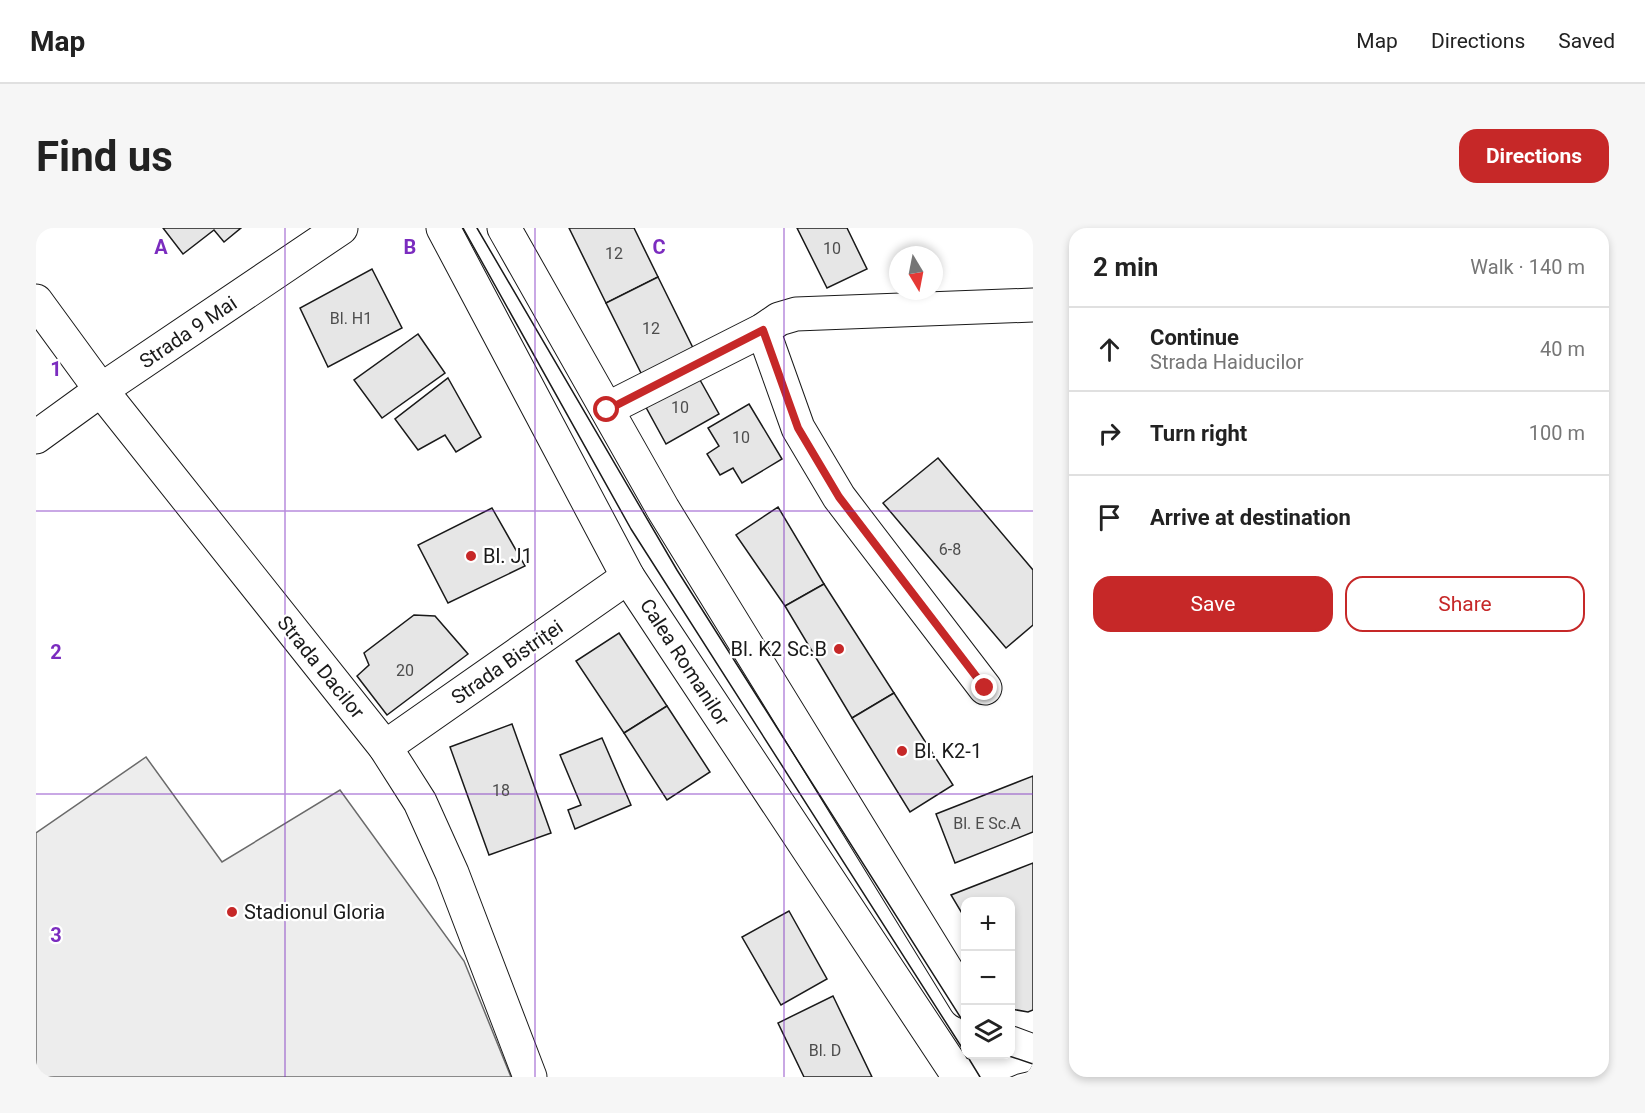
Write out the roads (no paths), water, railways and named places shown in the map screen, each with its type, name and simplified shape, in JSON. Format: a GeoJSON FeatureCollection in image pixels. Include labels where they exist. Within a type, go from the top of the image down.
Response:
{"type":"FeatureCollection","features":[{"type":"Feature","properties":{"kind":"street","name":"Strada 9 Mai"},"geometry":{"type":"LineString","coordinates":[[36,437],[101,390],[341,228]]}},
{"type":"Feature","properties":{"kind":"street","name":"Calea Romanilor"},"geometry":{"type":"LineString","coordinates":[[443,228],[628,577],[959,1077]]}},
{"type":"Feature","properties":{"kind":"street"},"geometry":{"type":"LineString","coordinates":[[504,228],[663,509],[961,994]]}},
{"type":"Feature","properties":{"kind":"street","name":"Strada Dacilor"},"geometry":{"type":"LineString","coordinates":[[36,301],[101,390],[385,747],[420,802],[452,873],[530,1077]]}},
{"type":"Feature","properties":{"kind":"street"},"geometry":{"type":"LineString","coordinates":[[607,410],[763,330],[779,319],[796,314],[1033,305]]}},
{"type":"Feature","properties":{"kind":"street"},"geometry":{"type":"LineString","coordinates":[[763,330],[798,428],[839,497],[985,688]]}},
{"type":"Feature","properties":{"kind":"street","name":"Strada Bistriței"},"geometry":{"type":"LineString","coordinates":[[385,747],[628,577]]}},
{"type":"Feature","properties":{"kind":"street"},"geometry":{"type":"LineString","coordinates":[[1015,1045],[1033,1052]]}},
{"type":"Feature","properties":{"kind":"street"},"geometry":{"type":"LineString","coordinates":[[968,1077],[1012,1058],[1033,1052]]}},
{"type":"Feature","properties":{"kind":"tram line"},"geometry":{"type":"LineString","coordinates":[[463,228],[631,529],[961,1046]]}},
{"type":"Feature","properties":{"kind":"tram line"},"geometry":{"type":"LineString","coordinates":[[477,228],[677,570],[961,1018]]}},
{"type":"Feature","properties":{"kind":"tram line"},"geometry":{"type":"LineString","coordinates":[[1015,1058],[1033,1064]]}},
{"type":"Feature","properties":{"kind":"tram line"},"geometry":{"type":"LineString","coordinates":[[969,1059],[980,1077]]}},
{"type":"Feature","properties":{"kind":"place","name":"Bl. J1"},"geometry":{"type":"Point","coordinates":[471,556]}},
{"type":"Feature","properties":{"kind":"place","name":"Bl. K2 Sc.B"},"geometry":{"type":"Point","coordinates":[839,649]}},
{"type":"Feature","properties":{"kind":"place","name":"Bl. K2-1"},"geometry":{"type":"Point","coordinates":[902,751]}},
{"type":"Feature","properties":{"kind":"place","name":"Stadionul Gloria"},"geometry":{"type":"Point","coordinates":[232,912]}}]}
